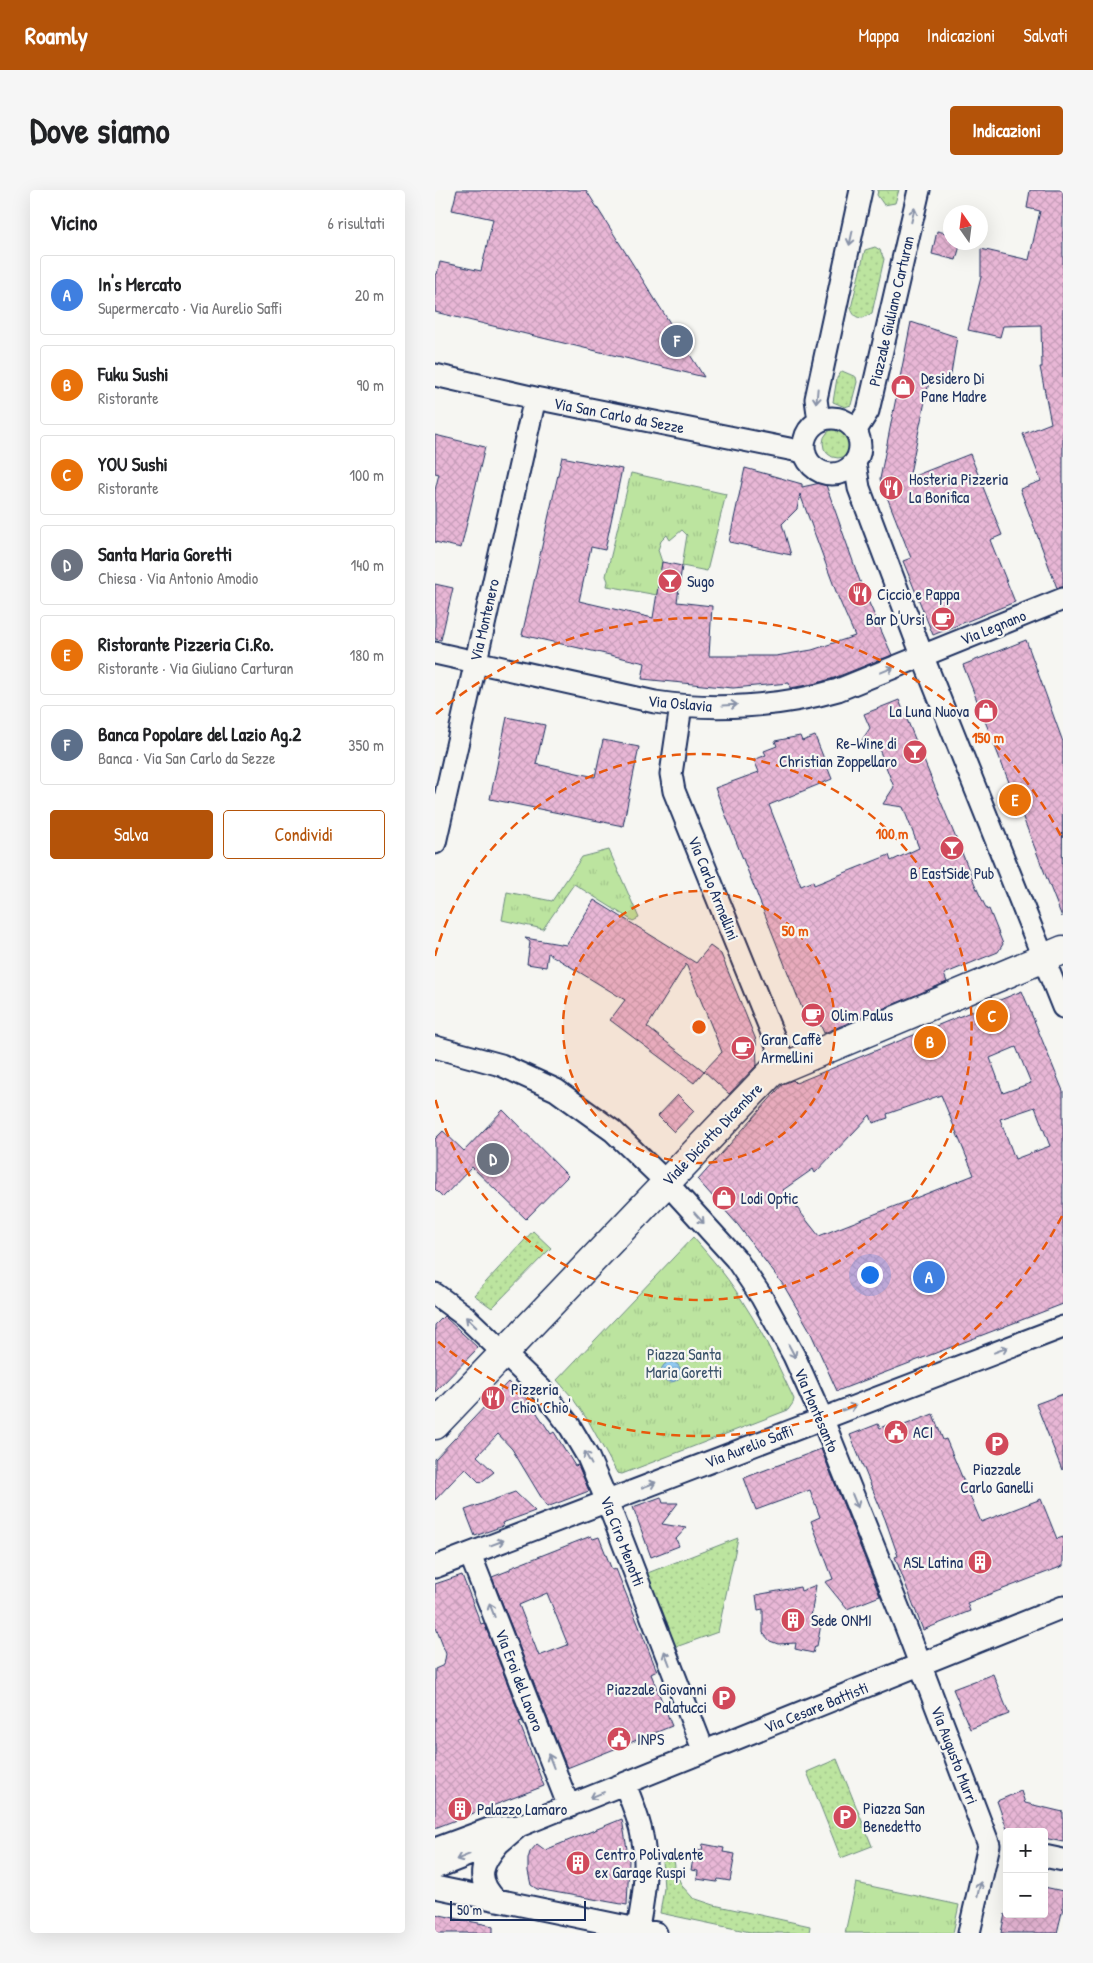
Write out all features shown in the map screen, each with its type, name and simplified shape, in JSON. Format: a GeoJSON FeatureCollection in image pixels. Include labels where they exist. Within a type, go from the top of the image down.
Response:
{"type":"FeatureCollection","features":[{"type":"Feature","properties":{"kind":"main road","name":"Viale Diciotto Dicembre"},"geometry":{"type":"LineString","coordinates":[[435,1425],[772,1072],[1053,954]]}},
{"type":"Feature","properties":{"kind":"street"},"geometry":{"type":"LineString","coordinates":[[819,421],[816,399],[861,190]]}},
{"type":"Feature","properties":{"kind":"street","name":"Piazzale Giuliano Carturan"},"geometry":{"type":"LineString","coordinates":[[856,430],[867,411],[919,190]]}},
{"type":"Feature","properties":{"kind":"street","name":"Via San Carlo da Sezze"},"geometry":{"type":"LineString","coordinates":[[435,375],[535,398],[804,452]]}},
{"type":"Feature","properties":{"kind":"street","name":"Via Montenero"},"geometry":{"type":"LineString","coordinates":[[435,843],[474,662],[535,398]]}},
{"type":"Feature","properties":{"kind":"street"},"geometry":{"type":"LineString","coordinates":[[855,464],[840,474],[821,473],[813,468],[807,461],[803,443],[811,426],[819,421],[835,418],[850,424],[856,430],[861,447],[855,464],[859,488],[922,655],[1053,954],[1063,1007]]}},
{"type":"Feature","properties":{"kind":"street","name":"Via Legnano"},"geometry":{"type":"LineString","coordinates":[[922,655],[1063,599]]}},
{"type":"Feature","properties":{"kind":"street","name":"Via Oslavia"},"geometry":{"type":"LineString","coordinates":[[435,653],[655,702],[681,706],[772,703],[817,696],[838,690],[922,655]]}},
{"type":"Feature","properties":{"kind":"street","name":"Via Carlo Armellini"},"geometry":{"type":"LineString","coordinates":[[681,706],[671,774],[674,791],[785,1065]]}},
{"type":"Feature","properties":{"kind":"street","name":"Via Montesanto"},"geometry":{"type":"LineString","coordinates":[[435,1047],[501,1065],[556,1090],[613,1131],[666,1182],[736,1259],[761,1296],[794,1356],[921,1664]]}},
{"type":"Feature","properties":{"kind":"street","name":"Via Ciro Menotti"},"geometry":{"type":"LineString","coordinates":[[435,1294],[465,1316],[549,1398],[569,1425],[588,1457],[607,1501],[704,1752]]}},
{"type":"Feature","properties":{"kind":"street","name":"Via Aurelio Saffi"},"geometry":{"type":"LineString","coordinates":[[435,1567],[1063,1327]]}},
{"type":"Feature","properties":{"kind":"street","name":"Via Eroi del Lavoro"},"geometry":{"type":"LineString","coordinates":[[470,1554],[569,1807]]}},
{"type":"Feature","properties":{"kind":"street","name":"Via Cesare Battisti"},"geometry":{"type":"LineString","coordinates":[[519,1826],[1063,1607]]}},
{"type":"Feature","properties":{"kind":"street","name":"Via Augusto Murri"},"geometry":{"type":"LineString","coordinates":[[921,1664],[998,1847]]}},
{"type":"Feature","properties":{"kind":"street"},"geometry":{"type":"LineString","coordinates":[[435,1887],[643,1932],[646,1877],[645,1855],[642,1835],[625,1784]]}},
{"type":"Feature","properties":{"kind":"street"},"geometry":{"type":"LineString","coordinates":[[496,1900],[483,1883],[482,1870],[487,1858],[499,1843],[519,1826]]}},
{"type":"Feature","properties":{"kind":"street"},"geometry":{"type":"LineString","coordinates":[[435,1849],[489,1829],[519,1826]]}},
{"type":"Feature","properties":{"kind":"street"},"geometry":{"type":"LineString","coordinates":[[435,1868],[499,1843]]}},
{"type":"Feature","properties":{"kind":"street"},"geometry":{"type":"LineString","coordinates":[[969,1933],[998,1847]]}},
{"type":"Feature","properties":{"kind":"street"},"geometry":{"type":"LineString","coordinates":[[1048,1857],[1063,1860]]}},
{"type":"Feature","properties":{"kind":"green space"},"geometry":{"type":"Polygon","coordinates":[[[878,190],[899,190],[895,203],[884,205],[877,195],[878,190]]]}},
{"type":"Feature","properties":{"kind":"green space"},"geometry":{"type":"Polygon","coordinates":[[[875,247],[880,250],[884,259],[872,313],[863,318],[857,317],[851,308],[865,250],[875,247]]]}},
{"type":"Feature","properties":{"kind":"green space"},"geometry":{"type":"Polygon","coordinates":[[[842,371],[856,377],[857,382],[851,405],[845,407],[833,402],[837,378],[842,371]]]}},
{"type":"Feature","properties":{"kind":"green space"},"geometry":{"type":"Polygon","coordinates":[[[838,428],[849,432],[853,443],[849,454],[838,458],[827,454],[823,443],[827,432],[838,428]]]}},
{"type":"Feature","properties":{"kind":"green space"},"geometry":{"type":"Polygon","coordinates":[[[631,473],[726,494],[707,571],[682,566],[687,535],[682,530],[670,540],[667,535],[661,541],[658,550],[662,562],[657,595],[607,586],[606,576],[631,473]]]}},
{"type":"Feature","properties":{"kind":"green space"},"geometry":{"type":"Polygon","coordinates":[[[609,850],[639,918],[633,921],[574,884],[543,929],[502,920],[507,892],[552,901],[582,857],[609,850]]]}},
{"type":"Feature","properties":{"kind":"green space"},"geometry":{"type":"Polygon","coordinates":[[[533,1231],[551,1248],[492,1308],[474,1295],[533,1231]]]}},
{"type":"Feature","properties":{"kind":"green space","name":"Piazza Santa Maria Goretti"},"geometry":{"type":"Polygon","coordinates":[[[693,1237],[728,1279],[753,1318],[794,1399],[793,1403],[788,1410],[622,1474],[617,1473],[589,1422],[557,1380],[693,1237]]]}},
{"type":"Feature","properties":{"kind":"green space"},"geometry":{"type":"Polygon","coordinates":[[[738,1538],[718,1632],[673,1648],[645,1574],[738,1538]]]}},
{"type":"Feature","properties":{"kind":"green space"},"geometry":{"type":"Polygon","coordinates":[[[837,1759],[872,1846],[841,1858],[807,1772],[837,1759]]]}},
{"type":"Feature","properties":{"kind":"green space"},"geometry":{"type":"Polygon","coordinates":[[[674,1860],[676,1873],[682,1886],[693,1898],[714,1905],[810,1926],[809,1933],[755,1933],[660,1913],[664,1888],[662,1861],[674,1860]]]}},
{"type":"Feature","properties":{"kind":"green space"},"geometry":{"type":"Polygon","coordinates":[[[856,1883],[959,1905],[953,1933],[845,1933],[856,1883]]]}},
{"type":"Feature","properties":{"kind":"water"},"geometry":{"type":"Polygon","coordinates":[[[671,1362],[678,1365],[681,1372],[678,1379],[671,1382],[664,1379],[661,1372],[664,1365],[671,1362]]]}},
{"type":"Feature","properties":{"kind":"building"},"geometry":{"type":"Polygon","coordinates":[[[457,190],[586,190],[704,377],[435,312],[435,274],[437,274],[440,262],[481,271],[493,219],[452,210],[457,190]]]}},
{"type":"Feature","properties":{"kind":"building"},"geometry":{"type":"Polygon","coordinates":[[[1030,190],[1063,190],[1063,587],[1057,588],[1020,489],[1041,481],[1023,434],[1051,423],[1040,367],[1042,367],[1041,325],[1003,326],[1000,337],[968,330],[981,277],[981,250],[1029,260],[1040,211],[1027,208],[1030,190]]]}},
{"type":"Feature","properties":{"kind":"building"},"geometry":{"type":"Polygon","coordinates":[[[937,231],[943,232],[943,250],[959,250],[956,260],[932,254],[937,231]]]}},
{"type":"Feature","properties":{"kind":"building"},"geometry":{"type":"Polygon","coordinates":[[[911,322],[957,337],[949,386],[929,382],[909,478],[970,454],[1002,535],[990,540],[1015,602],[933,635],[903,561],[911,558],[880,479],[911,322]]]}},
{"type":"Feature","properties":{"kind":"building"},"geometry":{"type":"Polygon","coordinates":[[[435,435],[485,447],[461,548],[435,542],[435,490],[439,474],[435,473],[435,435]]]}},
{"type":"Feature","properties":{"kind":"building"},"geometry":{"type":"Polygon","coordinates":[[[562,457],[622,469],[605,550],[591,547],[579,601],[653,618],[662,562],[682,566],[677,602],[712,606],[709,656],[776,656],[812,650],[855,636],[838,597],[800,494],[797,509],[782,524],[791,555],[729,542],[745,468],[802,484],[802,487],[825,482],[862,587],[892,655],[834,678],[813,684],[790,688],[789,683],[733,688],[642,679],[645,663],[522,635],[562,457]]]}},
{"type":"Feature","properties":{"kind":"building"},"geometry":{"type":"Polygon","coordinates":[[[435,584],[453,588],[441,640],[435,639],[435,584]]]}},
{"type":"Feature","properties":{"kind":"building"},"geometry":{"type":"Polygon","coordinates":[[[1026,640],[1063,742],[1062,917],[963,665],[1026,640]]]}},
{"type":"Feature","properties":{"kind":"building"},"geometry":{"type":"Polygon","coordinates":[[[899,700],[976,887],[987,910],[989,909],[1003,944],[998,952],[944,974],[947,982],[824,1033],[819,1022],[809,1026],[715,788],[759,772],[754,760],[766,755],[764,751],[777,746],[775,741],[800,736],[802,741],[815,736],[832,779],[769,805],[801,886],[813,881],[814,885],[889,855],[891,861],[919,848],[903,807],[883,804],[894,787],[879,749],[866,746],[862,740],[870,728],[864,714],[899,700]]]}},
{"type":"Feature","properties":{"kind":"building"},"geometry":{"type":"Polygon","coordinates":[[[507,717],[545,725],[536,764],[595,777],[603,740],[639,747],[623,826],[490,799],[507,717]]]}},
{"type":"Feature","properties":{"kind":"building"},"geometry":{"type":"Polygon","coordinates":[[[594,900],[696,963],[710,946],[721,954],[756,1040],[757,1065],[729,1094],[704,1071],[694,1083],[610,1020],[625,1000],[548,953],[546,967],[527,964],[530,942],[525,938],[566,945],[594,900]],[[686,964],[647,1027],[704,1071],[722,1052],[686,964]]]}},
{"type":"Feature","properties":{"kind":"building"},"geometry":{"type":"Polygon","coordinates":[[[1022,991],[1063,1091],[1063,1304],[837,1391],[809,1329],[784,1286],[738,1225],[698,1180],[783,1084],[793,1080],[796,1083],[1022,991]],[[1016,1047],[990,1058],[1003,1093],[1031,1083],[1016,1047]],[[941,1095],[887,1114],[888,1118],[873,1123],[870,1115],[815,1173],[813,1169],[783,1190],[819,1236],[974,1175],[941,1095]],[[1035,1107],[1000,1119],[1015,1159],[1050,1146],[1035,1107]]]}},
{"type":"Feature","properties":{"kind":"building"},"geometry":{"type":"Polygon","coordinates":[[[678,1095],[694,1111],[674,1132],[658,1116],[678,1095]]]}},
{"type":"Feature","properties":{"kind":"building"},"geometry":{"type":"Polygon","coordinates":[[[503,1110],[568,1176],[526,1219],[472,1167],[443,1197],[435,1189],[435,1139],[443,1131],[464,1151],[503,1110]]]}},
{"type":"Feature","properties":{"kind":"building"},"geometry":{"type":"Polygon","coordinates":[[[444,1316],[478,1348],[435,1392],[435,1325],[444,1316]]]}},
{"type":"Feature","properties":{"kind":"building"},"geometry":{"type":"Polygon","coordinates":[[[508,1382],[529,1401],[551,1434],[554,1432],[575,1466],[578,1465],[589,1491],[547,1507],[512,1449],[498,1434],[477,1456],[494,1472],[480,1483],[465,1468],[435,1500],[435,1459],[508,1382]]]}},
{"type":"Feature","properties":{"kind":"building"},"geometry":{"type":"Polygon","coordinates":[[[1063,1394],[1063,1469],[1062,1470],[1036,1404],[1063,1394]]]}},
{"type":"Feature","properties":{"kind":"building"},"geometry":{"type":"Polygon","coordinates":[[[933,1414],[943,1440],[946,1439],[981,1522],[1041,1499],[1057,1539],[1063,1537],[1063,1566],[967,1603],[970,1611],[923,1630],[895,1557],[898,1556],[885,1519],[850,1435],[878,1424],[880,1428],[887,1425],[889,1431],[933,1414]]]}},
{"type":"Feature","properties":{"kind":"building"},"geometry":{"type":"Polygon","coordinates":[[[821,1449],[880,1596],[847,1609],[825,1582],[833,1579],[811,1521],[820,1517],[810,1490],[756,1510],[744,1478],[821,1449]]]}},
{"type":"Feature","properties":{"kind":"building"},"geometry":{"type":"Polygon","coordinates":[[[515,1492],[535,1511],[502,1523],[503,1526],[475,1536],[465,1510],[515,1492]]]}},
{"type":"Feature","properties":{"kind":"building"},"geometry":{"type":"Polygon","coordinates":[[[661,1497],[663,1503],[678,1503],[662,1524],[686,1528],[676,1539],[679,1546],[651,1557],[633,1507],[661,1497]]]}},
{"type":"Feature","properties":{"kind":"building"},"geometry":{"type":"Polygon","coordinates":[[[591,1536],[593,1539],[599,1537],[612,1570],[616,1569],[657,1671],[651,1674],[672,1726],[567,1768],[492,1577],[510,1570],[510,1568],[591,1536]],[[547,1593],[519,1605],[539,1656],[568,1645],[547,1593]]]}},
{"type":"Feature","properties":{"kind":"building"},"geometry":{"type":"Polygon","coordinates":[[[462,1575],[481,1624],[484,1623],[522,1721],[519,1722],[544,1786],[435,1828],[435,1669],[444,1665],[446,1654],[435,1625],[435,1584],[462,1575]]]}},
{"type":"Feature","properties":{"kind":"building","name":"Sede ONMI"},"geometry":{"type":"Polygon","coordinates":[[[816,1585],[811,1617],[822,1619],[817,1646],[815,1646],[813,1653],[795,1649],[796,1643],[778,1644],[770,1641],[763,1633],[763,1609],[758,1610],[756,1595],[800,1587],[801,1591],[816,1585]]]}},
{"type":"Feature","properties":{"kind":"building"},"geometry":{"type":"Polygon","coordinates":[[[993,1674],[1009,1714],[970,1729],[953,1689],[993,1674]]]}},
{"type":"Feature","properties":{"kind":"building"},"geometry":{"type":"Polygon","coordinates":[[[1021,1791],[1025,1803],[1063,1812],[1063,1842],[1048,1839],[1048,1828],[1007,1828],[997,1801],[1021,1791]]]}},
{"type":"Feature","properties":{"kind":"building","name":"Centro Polivalente ex Garage Ruspi"},"geometry":{"type":"Polygon","coordinates":[[[622,1819],[629,1861],[627,1905],[537,1889],[531,1885],[528,1859],[530,1852],[537,1844],[545,1850],[622,1819]]]}},
{"type":"Feature","properties":{"kind":"building"},"geometry":{"type":"Polygon","coordinates":[[[703,1844],[724,1848],[723,1852],[735,1854],[730,1881],[718,1879],[717,1882],[697,1879],[698,1871],[691,1870],[695,1849],[702,1850],[703,1844]]]}},
{"type":"Feature","properties":{"kind":"building"},"geometry":{"type":"Polygon","coordinates":[[[1048,1888],[1063,1891],[1063,1908],[1057,1933],[1001,1933],[1004,1918],[1048,1918],[1048,1888]]]}},
{"type":"Feature","properties":{"kind":"building"},"geometry":{"type":"Polygon","coordinates":[[[435,1914],[493,1926],[493,1933],[435,1933],[435,1914]]]}},
{"type":"Feature","properties":{"kind":"place","name":"Banca Popolare del Lazio Ag.2"},"geometry":{"type":"Point","coordinates":[677,341]}},
{"type":"Feature","properties":{"kind":"place","name":"Desidero Di Pane Madre"},"geometry":{"type":"Point","coordinates":[903,387]}},
{"type":"Feature","properties":{"kind":"place","name":"Hosteria Pizzeria La Bonifica"},"geometry":{"type":"Point","coordinates":[891,488]}},
{"type":"Feature","properties":{"kind":"place","name":"Sugo"},"geometry":{"type":"Point","coordinates":[670,581]}},
{"type":"Feature","properties":{"kind":"place","name":"Ciccio e Pappa"},"geometry":{"type":"Point","coordinates":[860,594]}},
{"type":"Feature","properties":{"kind":"place","name":"Bar D'Ursi"},"geometry":{"type":"Point","coordinates":[943,619]}},
{"type":"Feature","properties":{"kind":"place","name":"La Luna Nuova"},"geometry":{"type":"Point","coordinates":[986,711]}},
{"type":"Feature","properties":{"kind":"place","name":"Re-Wine di Christian Zoppellaro"},"geometry":{"type":"Point","coordinates":[915,752]}},
{"type":"Feature","properties":{"kind":"place","name":"Ristorante Pizzeria Ci.Ro."},"geometry":{"type":"Point","coordinates":[1015,800]}},
{"type":"Feature","properties":{"kind":"place","name":"B EastSide Pub"},"geometry":{"type":"Point","coordinates":[952,848]}},
{"type":"Feature","properties":{"kind":"place","name":"Olim Palus"},"geometry":{"type":"Point","coordinates":[813,1015]}},
{"type":"Feature","properties":{"kind":"place","name":"YOU Sushi"},"geometry":{"type":"Point","coordinates":[992,1016]}},
{"type":"Feature","properties":{"kind":"place","name":"Fuku Sushi"},"geometry":{"type":"Point","coordinates":[930,1042]}},
{"type":"Feature","properties":{"kind":"place","name":"Gran Caffè Armellini"},"geometry":{"type":"Point","coordinates":[743,1048]}},
{"type":"Feature","properties":{"kind":"place","name":"Santa Maria Goretti"},"geometry":{"type":"Point","coordinates":[493,1159]}},
{"type":"Feature","properties":{"kind":"place","name":"Lodi Optic"},"geometry":{"type":"Point","coordinates":[724,1198]}},
{"type":"Feature","properties":{"kind":"place","name":"In's Mercato"},"geometry":{"type":"Point","coordinates":[929,1277]}},
{"type":"Feature","properties":{"kind":"place","name":"Pizzeria Chio' Chio'"},"geometry":{"type":"Point","coordinates":[493,1398]}},
{"type":"Feature","properties":{"kind":"place","name":"ACI"},"geometry":{"type":"Point","coordinates":[896,1432]}},
{"type":"Feature","properties":{"kind":"place","name":"Piazzale Carlo Ganelli"},"geometry":{"type":"Point","coordinates":[997,1444]}},
{"type":"Feature","properties":{"kind":"place","name":"ASL Latina"},"geometry":{"type":"Point","coordinates":[980,1562]}},
{"type":"Feature","properties":{"kind":"place","name":"Sede ONMI"},"geometry":{"type":"Point","coordinates":[793,1620]}},
{"type":"Feature","properties":{"kind":"place","name":"Piazzale Giovanni Palatucci"},"geometry":{"type":"Point","coordinates":[724,1698]}},
{"type":"Feature","properties":{"kind":"place","name":"INPS"},"geometry":{"type":"Point","coordinates":[619,1739]}},
{"type":"Feature","properties":{"kind":"place","name":"Palazzo Lamaro"},"geometry":{"type":"Point","coordinates":[460,1809]}},
{"type":"Feature","properties":{"kind":"place","name":"Piazza San Benedetto"},"geometry":{"type":"Point","coordinates":[845,1817]}},
{"type":"Feature","properties":{"kind":"place","name":"Centro Polivalente ex Garage Ruspi"},"geometry":{"type":"Point","coordinates":[578,1863]}}]}
